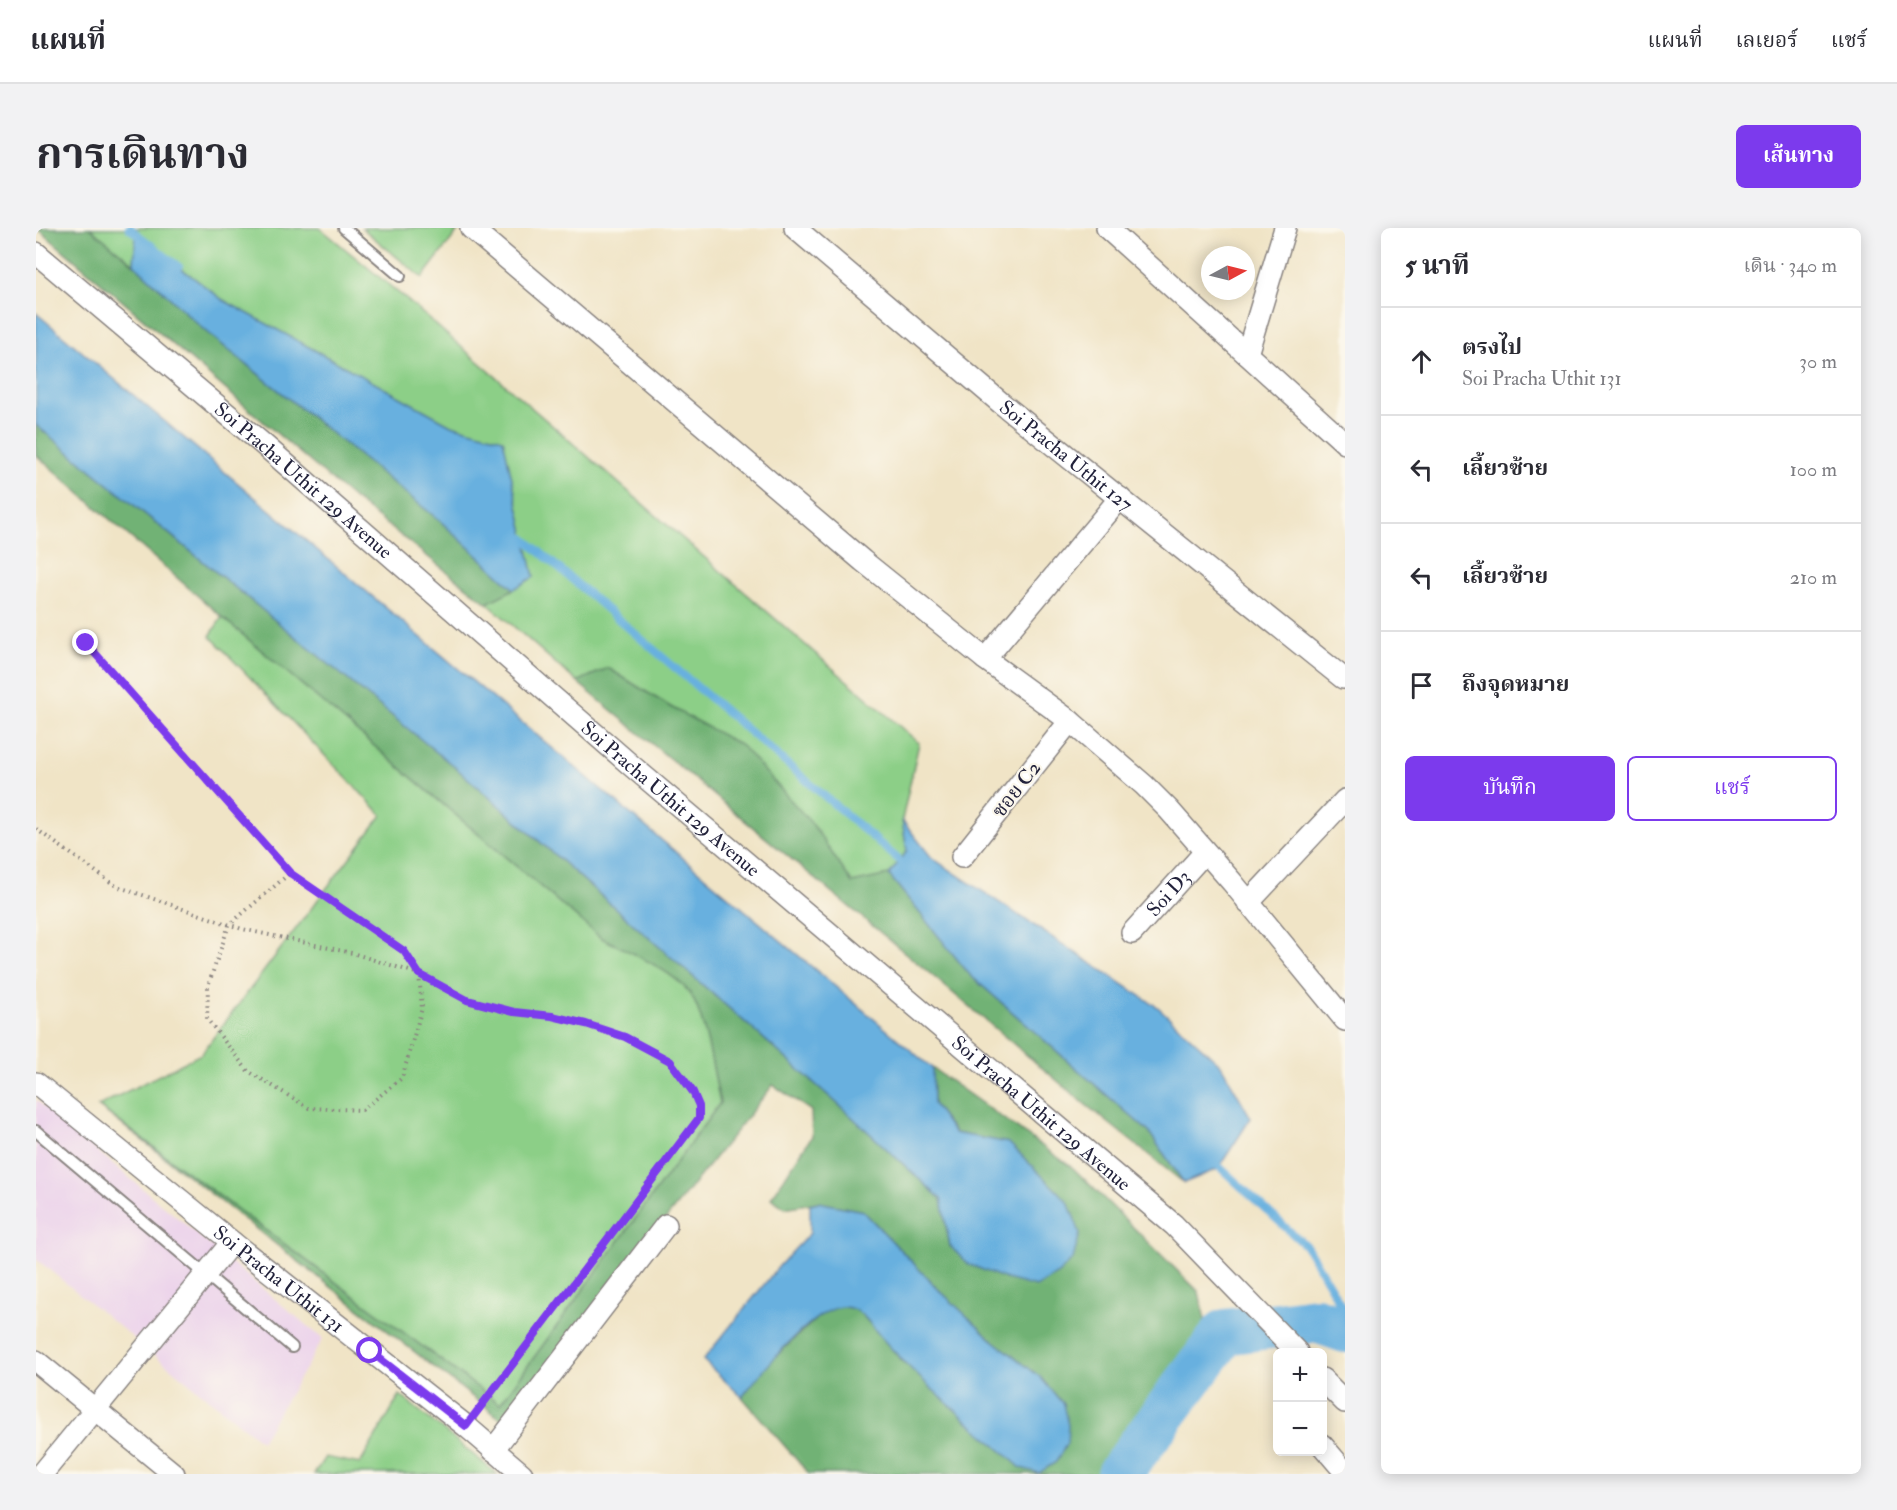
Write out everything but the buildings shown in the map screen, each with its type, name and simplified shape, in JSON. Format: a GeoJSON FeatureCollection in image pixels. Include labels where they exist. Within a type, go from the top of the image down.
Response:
{"type":"FeatureCollection","features":[{"type":"Feature","properties":{"kind":"street"},"geometry":{"type":"LineString","coordinates":[[471,228],[863,561],[985,659],[1070,721],[1144,785],[1205,852],[1345,1020]]}},
{"type":"Feature","properties":{"kind":"street","name":"Soi Pracha Uthit 127"},"geometry":{"type":"LineString","coordinates":[[795,228],[1001,403],[1343,678]]}},
{"type":"Feature","properties":{"kind":"street"},"geometry":{"type":"LineString","coordinates":[[1247,354],[1285,228]]}},
{"type":"Feature","properties":{"kind":"street"},"geometry":{"type":"LineString","coordinates":[[1119,232],[1247,354],[1345,443]]}},
{"type":"Feature","properties":{"kind":"street","name":"Soi Pracha Uthit 129 Avenue"},"geometry":{"type":"LineString","coordinates":[[36,253],[264,445],[633,767],[1174,1225],[1292,1348]]}},
{"type":"Feature","properties":{"kind":"street"},"geometry":{"type":"LineString","coordinates":[[985,659],[1120,498]]}},
{"type":"Feature","properties":{"kind":"street","name":"ซอย C2"},"geometry":{"type":"LineString","coordinates":[[962,857],[1070,721]]}},
{"type":"Feature","properties":{"kind":"street"},"geometry":{"type":"LineString","coordinates":[[1248,903],[1345,800]]}},
{"type":"Feature","properties":{"kind":"street","name":"Soi D3"},"geometry":{"type":"LineString","coordinates":[[1132,933],[1205,852]]}},
{"type":"Feature","properties":{"kind":"street","name":"Soi Pracha Uthit 131"},"geometry":{"type":"LineString","coordinates":[[36,1083],[232,1242],[466,1426],[522,1474]]}},
{"type":"Feature","properties":{"kind":"street"},"geometry":{"type":"LineString","coordinates":[[493,1450],[666,1225]]}},
{"type":"Feature","properties":{"kind":"street"},"geometry":{"type":"LineString","coordinates":[[42,1474],[232,1242]]}},
{"type":"Feature","properties":{"kind":"street"},"geometry":{"type":"LineString","coordinates":[[36,1361],[174,1474]]}},
{"type":"Feature","properties":{"kind":"street"},"geometry":{"type":"LineString","coordinates":[[1327,1383],[1345,1402]]}},
{"type":"Feature","properties":{"kind":"street"},"geometry":{"type":"LineString","coordinates":[[1327,1450],[1345,1472]]}},
{"type":"Feature","properties":{"kind":"lane"},"geometry":{"type":"LineString","coordinates":[[344,228],[400,276]]}},
{"type":"Feature","properties":{"kind":"lane"},"geometry":{"type":"LineString","coordinates":[[36,1131],[292,1347]]}},
{"type":"Feature","properties":{"kind":"path"},"geometry":{"type":"LineString","coordinates":[[86,643],[290,873],[404,951],[419,974],[422,1008],[402,1078],[362,1110],[309,1108],[248,1071],[207,1019],[208,986],[229,925],[290,873]]}},
{"type":"Feature","properties":{"kind":"path"},"geometry":{"type":"LineString","coordinates":[[36,829],[116,886],[229,925],[352,953],[419,974],[467,1000],[514,1012],[564,1018],[625,1037],[670,1061],[693,1092],[699,1106],[699,1118],[466,1426]]}},
{"type":"Feature","properties":{"kind":"shaded area"},"geometry":{"type":"Polygon","coordinates":[[[36,1100],[323,1339],[261,1441],[36,1259],[36,1100]]]}},
{"type":"Feature","properties":{"kind":"green space"},"geometry":{"type":"Polygon","coordinates":[[[37,228],[90,228],[134,264],[204,330],[439,520],[514,589],[487,603],[349,495],[37,228]]]}},
{"type":"Feature","properties":{"kind":"green space"},"geometry":{"type":"Polygon","coordinates":[[[90,228],[320,228],[406,299],[919,743],[902,820],[907,851],[889,875],[852,883],[813,825],[669,706],[608,668],[577,682],[487,603],[534,577],[503,439],[451,425],[223,300],[136,234],[134,264],[90,228]]]}},
{"type":"Feature","properties":{"kind":"green space"},"geometry":{"type":"Polygon","coordinates":[[[362,228],[460,228],[422,278],[362,228]]]}},
{"type":"Feature","properties":{"kind":"green space"},"geometry":{"type":"Polygon","coordinates":[[[36,425],[456,768],[838,1104],[941,1199],[950,1246],[1009,1143],[955,1133],[933,1104],[932,1068],[1073,1168],[1199,1292],[1205,1320],[1197,1346],[1099,1474],[809,1474],[742,1397],[764,1368],[796,1337],[826,1310],[843,1306],[858,1310],[904,1363],[1063,1404],[1040,1377],[989,1337],[937,1288],[863,1211],[818,1202],[785,1208],[771,1198],[812,1136],[811,1111],[773,1085],[511,1412],[501,1419],[98,1106],[500,1404],[720,1103],[700,1015],[689,992],[681,984],[648,961],[600,937],[222,617],[36,455],[36,425]]]}},
{"type":"Feature","properties":{"kind":"green space"},"geometry":{"type":"Polygon","coordinates":[[[222,617],[600,937],[648,961],[681,984],[689,992],[700,1015],[720,1103],[500,1404],[98,1106],[201,1054],[382,815],[210,636],[222,617]]]}},
{"type":"Feature","properties":{"kind":"green space"},"geometry":{"type":"Polygon","coordinates":[[[608,668],[669,706],[742,746],[813,825],[852,883],[889,875],[970,975],[1149,1132],[1184,1183],[1086,1105],[577,682],[608,668]]]}},
{"type":"Feature","properties":{"kind":"green space"},"geometry":{"type":"Polygon","coordinates":[[[400,1395],[497,1474],[314,1474],[325,1457],[360,1464],[400,1395]]]}},
{"type":"Feature","properties":{"kind":"water"},"geometry":{"type":"Polygon","coordinates":[[[136,234],[223,300],[451,425],[503,439],[534,577],[514,589],[439,520],[204,330],[134,264],[136,234]]]}},
{"type":"Feature","properties":{"kind":"water"},"geometry":{"type":"Polygon","coordinates":[[[36,313],[932,1068],[933,1104],[954,1133],[1009,1143],[1068,1202],[1080,1233],[1073,1259],[1058,1274],[1036,1287],[1006,1279],[968,1264],[950,1246],[941,1199],[838,1104],[456,768],[36,425],[36,313]]]}},
{"type":"Feature","properties":{"kind":"water"},"geometry":{"type":"Polygon","coordinates":[[[902,820],[932,858],[1159,1008],[1221,1065],[1251,1118],[1218,1169],[1184,1183],[1149,1132],[970,975],[889,875],[907,851],[902,820]]]}},
{"type":"Feature","properties":{"kind":"water"},"geometry":{"type":"Polygon","coordinates":[[[818,1202],[863,1211],[937,1288],[989,1337],[1040,1377],[1063,1404],[1068,1425],[1067,1443],[1056,1462],[1039,1473],[1021,1468],[913,1371],[864,1317],[848,1307],[830,1310],[802,1330],[742,1397],[703,1360],[780,1265],[810,1233],[810,1204],[818,1202]]]}},
{"type":"Feature","properties":{"kind":"waterway"},"geometry":{"type":"LineString","coordinates":[[129,228],[179,267]]}},
{"type":"Feature","properties":{"kind":"waterway"},"geometry":{"type":"LineString","coordinates":[[519,534],[906,866]]}},
{"type":"Feature","properties":{"kind":"waterway"},"geometry":{"type":"LineString","coordinates":[[1213,1161],[1307,1247],[1345,1312]]}},
{"type":"Feature","properties":{"kind":"waterway"},"geometry":{"type":"LineString","coordinates":[[1119,1474],[1225,1332],[1316,1320],[1345,1330]]}},
{"type":"Feature","properties":{"kind":"route"},"geometry":{"type":"LineString","coordinates":[[86,643],[290,873],[404,951],[419,974],[467,1000],[514,1012],[552,1016],[625,1037],[670,1061],[693,1092],[699,1106],[699,1118],[466,1426],[370,1351]]}}]}
